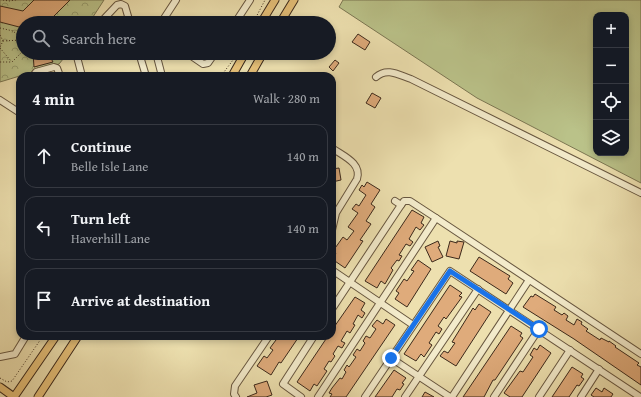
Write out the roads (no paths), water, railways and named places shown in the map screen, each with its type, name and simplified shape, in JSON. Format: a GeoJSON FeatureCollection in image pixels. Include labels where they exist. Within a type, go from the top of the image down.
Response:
{"type":"FeatureCollection","features":[{"type":"Feature","properties":{"kind":"main road"},"geometry":{"type":"LineString","coordinates":[[265,16],[275,0]]}},
{"type":"Feature","properties":{"kind":"main road"},"geometry":{"type":"LineString","coordinates":[[284,16],[294,0]]}},
{"type":"Feature","properties":{"kind":"main road"},"geometry":{"type":"LineString","coordinates":[[234,72],[241,60]]}},
{"type":"Feature","properties":{"kind":"main road"},"geometry":{"type":"LineString","coordinates":[[252,72],[259,60]]}},
{"type":"Feature","properties":{"kind":"main road"},"geometry":{"type":"LineString","coordinates":[[0,387],[14,397],[53,340]]}},
{"type":"Feature","properties":{"kind":"main road"},"geometry":{"type":"LineString","coordinates":[[38,397],[75,340]]}},
{"type":"Feature","properties":{"kind":"street"},"geometry":{"type":"LineString","coordinates":[[166,16],[176,0]]}},
{"type":"Feature","properties":{"kind":"street"},"geometry":{"type":"LineString","coordinates":[[239,16],[250,0]]}},
{"type":"Feature","properties":{"kind":"street"},"geometry":{"type":"LineString","coordinates":[[107,16],[117,5],[121,4],[125,6],[128,16]]}},
{"type":"Feature","properties":{"kind":"street"},"geometry":{"type":"LineString","coordinates":[[78,60],[81,72]]}},
{"type":"Feature","properties":{"kind":"street"},"geometry":{"type":"LineString","coordinates":[[141,60],[145,72]]}},
{"type":"Feature","properties":{"kind":"street"},"geometry":{"type":"LineString","coordinates":[[158,60],[161,72]]}},
{"type":"Feature","properties":{"kind":"street"},"geometry":{"type":"LineString","coordinates":[[197,60],[203,64],[208,63],[210,60]]}},
{"type":"Feature","properties":{"kind":"street"},"geometry":{"type":"LineString","coordinates":[[36,72],[54,67],[57,68],[58,72]]}},
{"type":"Feature","properties":{"kind":"street"},"geometry":{"type":"LineString","coordinates":[[376,78],[384,72],[390,72],[411,80],[641,193]]}},
{"type":"Feature","properties":{"kind":"street"},"geometry":{"type":"LineString","coordinates":[[0,100],[16,110]]}},
{"type":"Feature","properties":{"kind":"street"},"geometry":{"type":"LineString","coordinates":[[336,151],[355,165],[359,174],[358,179],[336,213]]}},
{"type":"Feature","properties":{"kind":"street"},"geometry":{"type":"LineString","coordinates":[[336,303],[398,203],[410,201],[641,354]]}},
{"type":"Feature","properties":{"kind":"street"},"geometry":{"type":"LineString","coordinates":[[318,397],[436,218]]}},
{"type":"Feature","properties":{"kind":"street"},"geometry":{"type":"LineString","coordinates":[[365,397],[450,271],[640,397]]}},
{"type":"Feature","properties":{"kind":"street"},"geometry":{"type":"LineString","coordinates":[[336,273],[413,325]]}},
{"type":"Feature","properties":{"kind":"street"},"geometry":{"type":"LineString","coordinates":[[391,358],[451,397],[529,280]]}},
{"type":"Feature","properties":{"kind":"street"},"geometry":{"type":"LineString","coordinates":[[406,397],[478,289]]}},
{"type":"Feature","properties":{"kind":"street"},"geometry":{"type":"LineString","coordinates":[[494,397],[539,329]]}},
{"type":"Feature","properties":{"kind":"street"},"geometry":{"type":"LineString","coordinates":[[0,357],[14,354],[23,340]]}},
{"type":"Feature","properties":{"kind":"street"},"geometry":{"type":"LineString","coordinates":[[236,397],[234,394],[236,386],[266,340]]}},
{"type":"Feature","properties":{"kind":"street"},"geometry":{"type":"LineString","coordinates":[[302,397],[282,384],[311,340]]}},
{"type":"Feature","properties":{"kind":"street"},"geometry":{"type":"LineString","coordinates":[[539,397],[570,350]]}},
{"type":"Feature","properties":{"kind":"street"},"geometry":{"type":"LineString","coordinates":[[581,397],[599,369]]}},
{"type":"Feature","properties":{"kind":"street"},"geometry":{"type":"LineString","coordinates":[[627,397],[631,391]]}}]}
